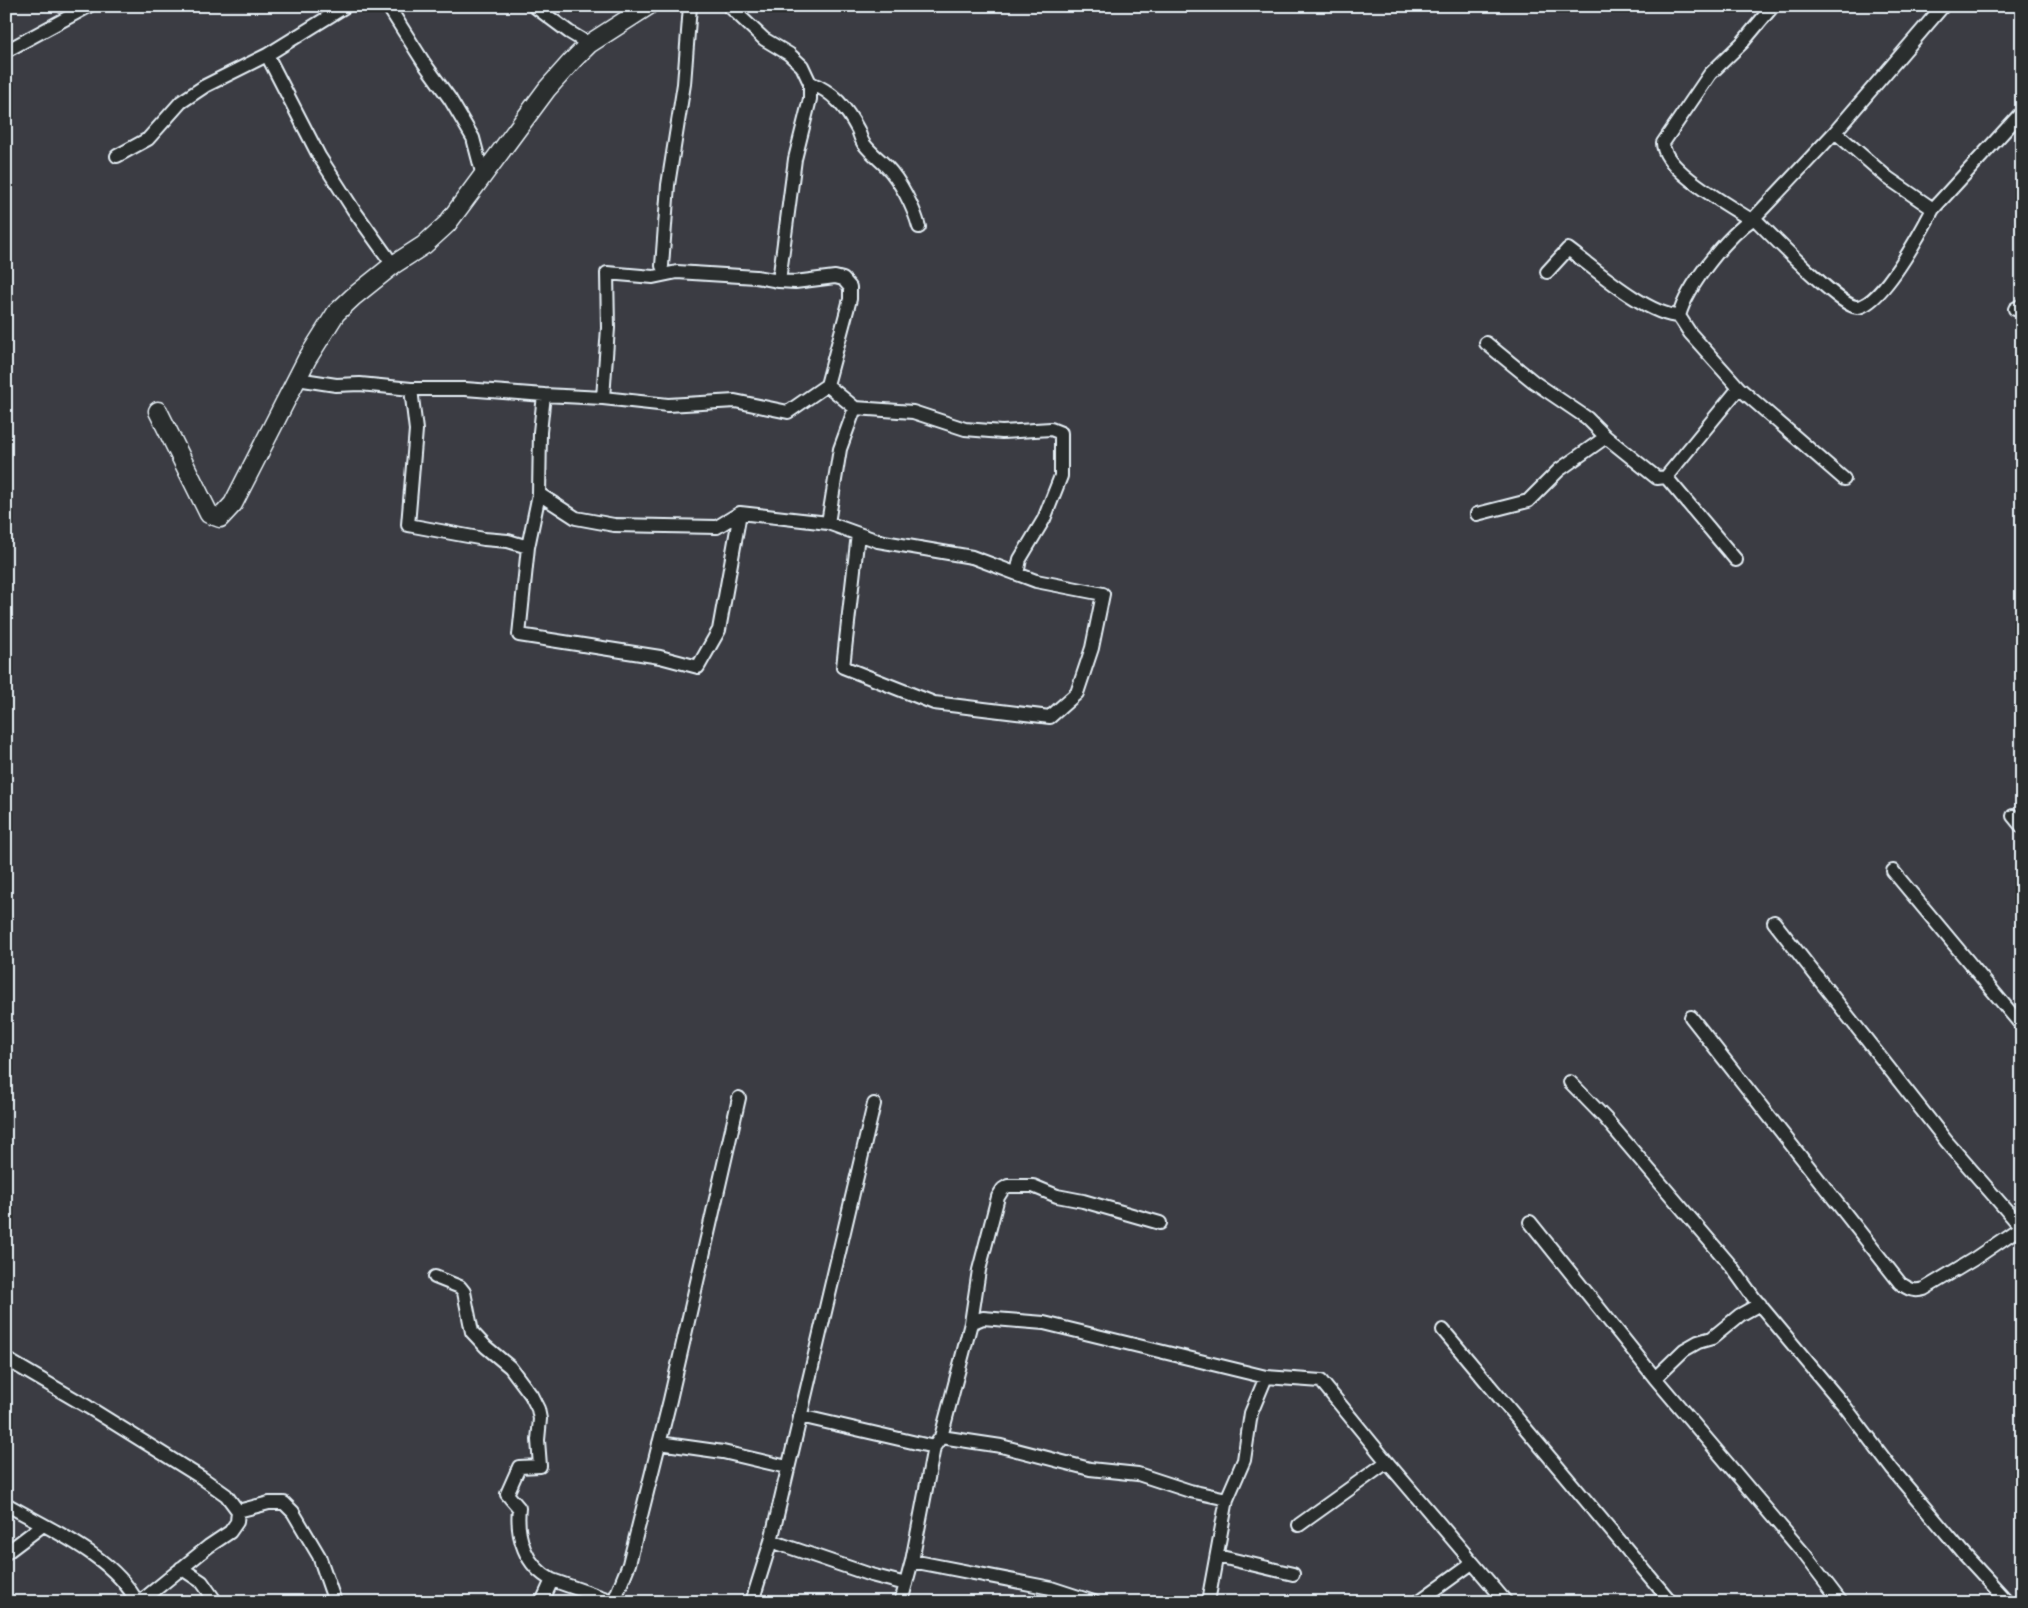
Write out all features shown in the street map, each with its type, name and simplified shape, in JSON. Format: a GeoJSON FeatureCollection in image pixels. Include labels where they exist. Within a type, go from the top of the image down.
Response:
{"type":"FeatureCollection","features":[{"type":"Feature","properties":{"kind":"street"},"geometry":{"type":"LineString","coordinates":[[6,51],[89,6]]}},
{"type":"Feature","properties":{"kind":"street"},"geometry":{"type":"LineString","coordinates":[[117,156],[148,139],[181,102],[205,86],[267,55],[332,10],[346,6]]}},
{"type":"Feature","properties":{"kind":"street"},"geometry":{"type":"LineString","coordinates":[[388,6],[424,63],[450,98],[473,138],[483,176]]}},
{"type":"Feature","properties":{"kind":"street"},"geometry":{"type":"LineString","coordinates":[[534,6],[589,44]]}},
{"type":"Feature","properties":{"kind":"street"},"geometry":{"type":"LineString","coordinates":[[158,410],[209,514],[220,518],[233,504],[307,359],[336,313],[354,296],[424,245],[447,224],[548,89],[572,60],[589,44],[648,6]]}},
{"type":"Feature","properties":{"kind":"street"},"geometry":{"type":"LineString","coordinates":[[662,266],[668,185],[684,84],[690,6]]}},
{"type":"Feature","properties":{"kind":"street"},"geometry":{"type":"LineString","coordinates":[[729,6],[764,39],[788,54],[802,66],[810,83],[810,99],[794,169],[779,281]]}},
{"type":"Feature","properties":{"kind":"street"},"geometry":{"type":"LineString","coordinates":[[1773,6],[1742,42],[1710,74],[1663,143],[1663,150],[1680,171],[1753,219],[1833,294],[1851,306],[1858,307],[1864,305],[1893,277],[1906,258],[1933,209],[2022,112]]}},
{"type":"Feature","properties":{"kind":"street"},"geometry":{"type":"LineString","coordinates":[[1678,316],[1682,302],[1736,231],[1753,219],[1834,132],[1943,6]]}},
{"type":"Feature","properties":{"kind":"street"},"geometry":{"type":"LineString","coordinates":[[267,55],[320,156],[353,209],[393,266]]}},
{"type":"Feature","properties":{"kind":"street"},"geometry":{"type":"LineString","coordinates":[[810,83],[821,86],[833,94],[846,111],[859,131],[863,143],[888,168],[903,191],[916,215],[919,227]]}},
{"type":"Feature","properties":{"kind":"street"},"geometry":{"type":"LineString","coordinates":[[1834,132],[1888,178],[1933,209]]}},
{"type":"Feature","properties":{"kind":"street"},"geometry":{"type":"LineString","coordinates":[[1547,272],[1568,249],[1632,296],[1662,314],[1678,316],[1690,333],[1739,388],[1844,480]]}},
{"type":"Feature","properties":{"kind":"street"},"geometry":{"type":"LineString","coordinates":[[297,379],[336,385],[360,384],[412,389],[464,389],[603,398],[668,405],[735,402],[788,412],[827,385],[850,299],[850,287],[843,279],[835,277],[795,282],[756,277],[677,272],[652,277],[607,273],[608,328],[603,398]]}},
{"type":"Feature","properties":{"kind":"street"},"geometry":{"type":"LineString","coordinates":[[1486,343],[1534,382],[1588,418],[1606,437],[1657,478],[1666,477],[1739,388]]}},
{"type":"Feature","properties":{"kind":"street"},"geometry":{"type":"LineString","coordinates":[[827,385],[854,408],[912,412],[965,429],[1002,432],[1051,429],[1061,433],[1061,476],[1044,519],[1020,559],[1017,574]]}},
{"type":"Feature","properties":{"kind":"street"},"geometry":{"type":"LineString","coordinates":[[412,389],[416,430],[408,525],[528,547]]}},
{"type":"Feature","properties":{"kind":"street"},"geometry":{"type":"LineString","coordinates":[[544,395],[540,432],[539,494],[528,547],[519,635],[660,657],[698,667],[719,630],[740,513]]}},
{"type":"Feature","properties":{"kind":"street"},"geometry":{"type":"LineString","coordinates":[[828,523],[840,448],[854,408]]}},
{"type":"Feature","properties":{"kind":"street"},"geometry":{"type":"LineString","coordinates":[[1477,514],[1528,501],[1559,470],[1606,437]]}},
{"type":"Feature","properties":{"kind":"street"},"geometry":{"type":"LineString","coordinates":[[1666,477],[1736,560]]}},
{"type":"Feature","properties":{"kind":"street"},"geometry":{"type":"LineString","coordinates":[[539,494],[576,518],[614,525],[717,526],[740,513],[828,523],[878,541],[972,558],[1036,581],[1103,594],[1092,648],[1077,693],[1050,717],[934,703],[843,667],[844,640],[858,534]]}},
{"type":"Feature","properties":{"kind":"street"},"geometry":{"type":"LineString","coordinates":[[2013,816],[2022,827]]}},
{"type":"Feature","properties":{"kind":"street"},"geometry":{"type":"LineString","coordinates":[[1893,871],[2022,1026]]}},
{"type":"Feature","properties":{"kind":"street"},"geometry":{"type":"LineString","coordinates":[[1691,1017],[1900,1283],[1906,1288],[1918,1291],[1924,1289],[1974,1259],[2021,1226],[1947,1142],[1774,922]]}},
{"type":"Feature","properties":{"kind":"street"},"geometry":{"type":"LineString","coordinates":[[1570,1082],[1605,1118],[1732,1266],[1760,1304],[1846,1408],[1892,1468],[1963,1553],[2008,1602]]}},
{"type":"Feature","properties":{"kind":"street"},"geometry":{"type":"LineString","coordinates":[[435,1277],[460,1287],[464,1292],[472,1332],[510,1367],[531,1395],[538,1409],[540,1419],[538,1440],[540,1466],[519,1467],[508,1494],[519,1508],[517,1525],[521,1543],[530,1560],[544,1576],[552,1580],[614,1602],[628,1564],[659,1442],[739,1098]]}},
{"type":"Feature","properties":{"kind":"street"},"geometry":{"type":"LineString","coordinates":[[752,1602],[770,1541],[874,1104]]}},
{"type":"Feature","properties":{"kind":"street"},"geometry":{"type":"LineString","coordinates":[[901,1602],[938,1442],[970,1323],[978,1270],[998,1196],[1008,1186],[1033,1186],[1057,1196],[1083,1201],[1160,1223]]}},
{"type":"Feature","properties":{"kind":"street"},"geometry":{"type":"LineString","coordinates":[[1530,1222],[1655,1378],[1841,1602]]}},
{"type":"Feature","properties":{"kind":"street"},"geometry":{"type":"LineString","coordinates":[[1655,1378],[1684,1350],[1698,1342],[1712,1338],[1740,1315],[1760,1304]]}},
{"type":"Feature","properties":{"kind":"street"},"geometry":{"type":"LineString","coordinates":[[970,1323],[983,1318],[1044,1323],[1266,1377],[1321,1381],[1386,1462],[1506,1602]]}},
{"type":"Feature","properties":{"kind":"street"},"geometry":{"type":"LineString","coordinates":[[1443,1330],[1672,1602]]}},
{"type":"Feature","properties":{"kind":"street"},"geometry":{"type":"LineString","coordinates":[[6,1359],[88,1407],[202,1478],[226,1495],[238,1511],[237,1522],[230,1532],[209,1546],[139,1602],[131,1589],[115,1572],[80,1546],[6,1504]]}},
{"type":"Feature","properties":{"kind":"street"},"geometry":{"type":"LineString","coordinates":[[1208,1602],[1226,1499],[1244,1460],[1251,1413],[1266,1377]]}},
{"type":"Feature","properties":{"kind":"street"},"geometry":{"type":"LineString","coordinates":[[800,1416],[938,1442],[1001,1446],[1090,1469],[1138,1474],[1190,1491],[1226,1499]]}},
{"type":"Feature","properties":{"kind":"street"},"geometry":{"type":"LineString","coordinates":[[659,1442],[723,1452],[787,1467]]}},
{"type":"Feature","properties":{"kind":"street"},"geometry":{"type":"LineString","coordinates":[[1299,1525],[1386,1462]]}},
{"type":"Feature","properties":{"kind":"street"},"geometry":{"type":"LineString","coordinates":[[238,1511],[269,1503],[284,1504],[293,1512],[319,1556],[335,1602]]}},
{"type":"Feature","properties":{"kind":"street"},"geometry":{"type":"LineString","coordinates":[[6,1553],[43,1525]]}},
{"type":"Feature","properties":{"kind":"street"},"geometry":{"type":"LineString","coordinates":[[770,1541],[871,1575],[906,1584]]}},
{"type":"Feature","properties":{"kind":"street"},"geometry":{"type":"LineString","coordinates":[[1217,1556],[1293,1574]]}},
{"type":"Feature","properties":{"kind":"street"},"geometry":{"type":"LineString","coordinates":[[912,1561],[1051,1588],[1094,1602]]}},
{"type":"Feature","properties":{"kind":"street"},"geometry":{"type":"LineString","coordinates":[[1418,1602],[1472,1563]]}},
{"type":"Feature","properties":{"kind":"street"},"geometry":{"type":"LineString","coordinates":[[182,1568],[202,1582],[216,1602]]}},
{"type":"Feature","properties":{"kind":"street"},"geometry":{"type":"LineString","coordinates":[[542,1602],[552,1580]]}}]}
